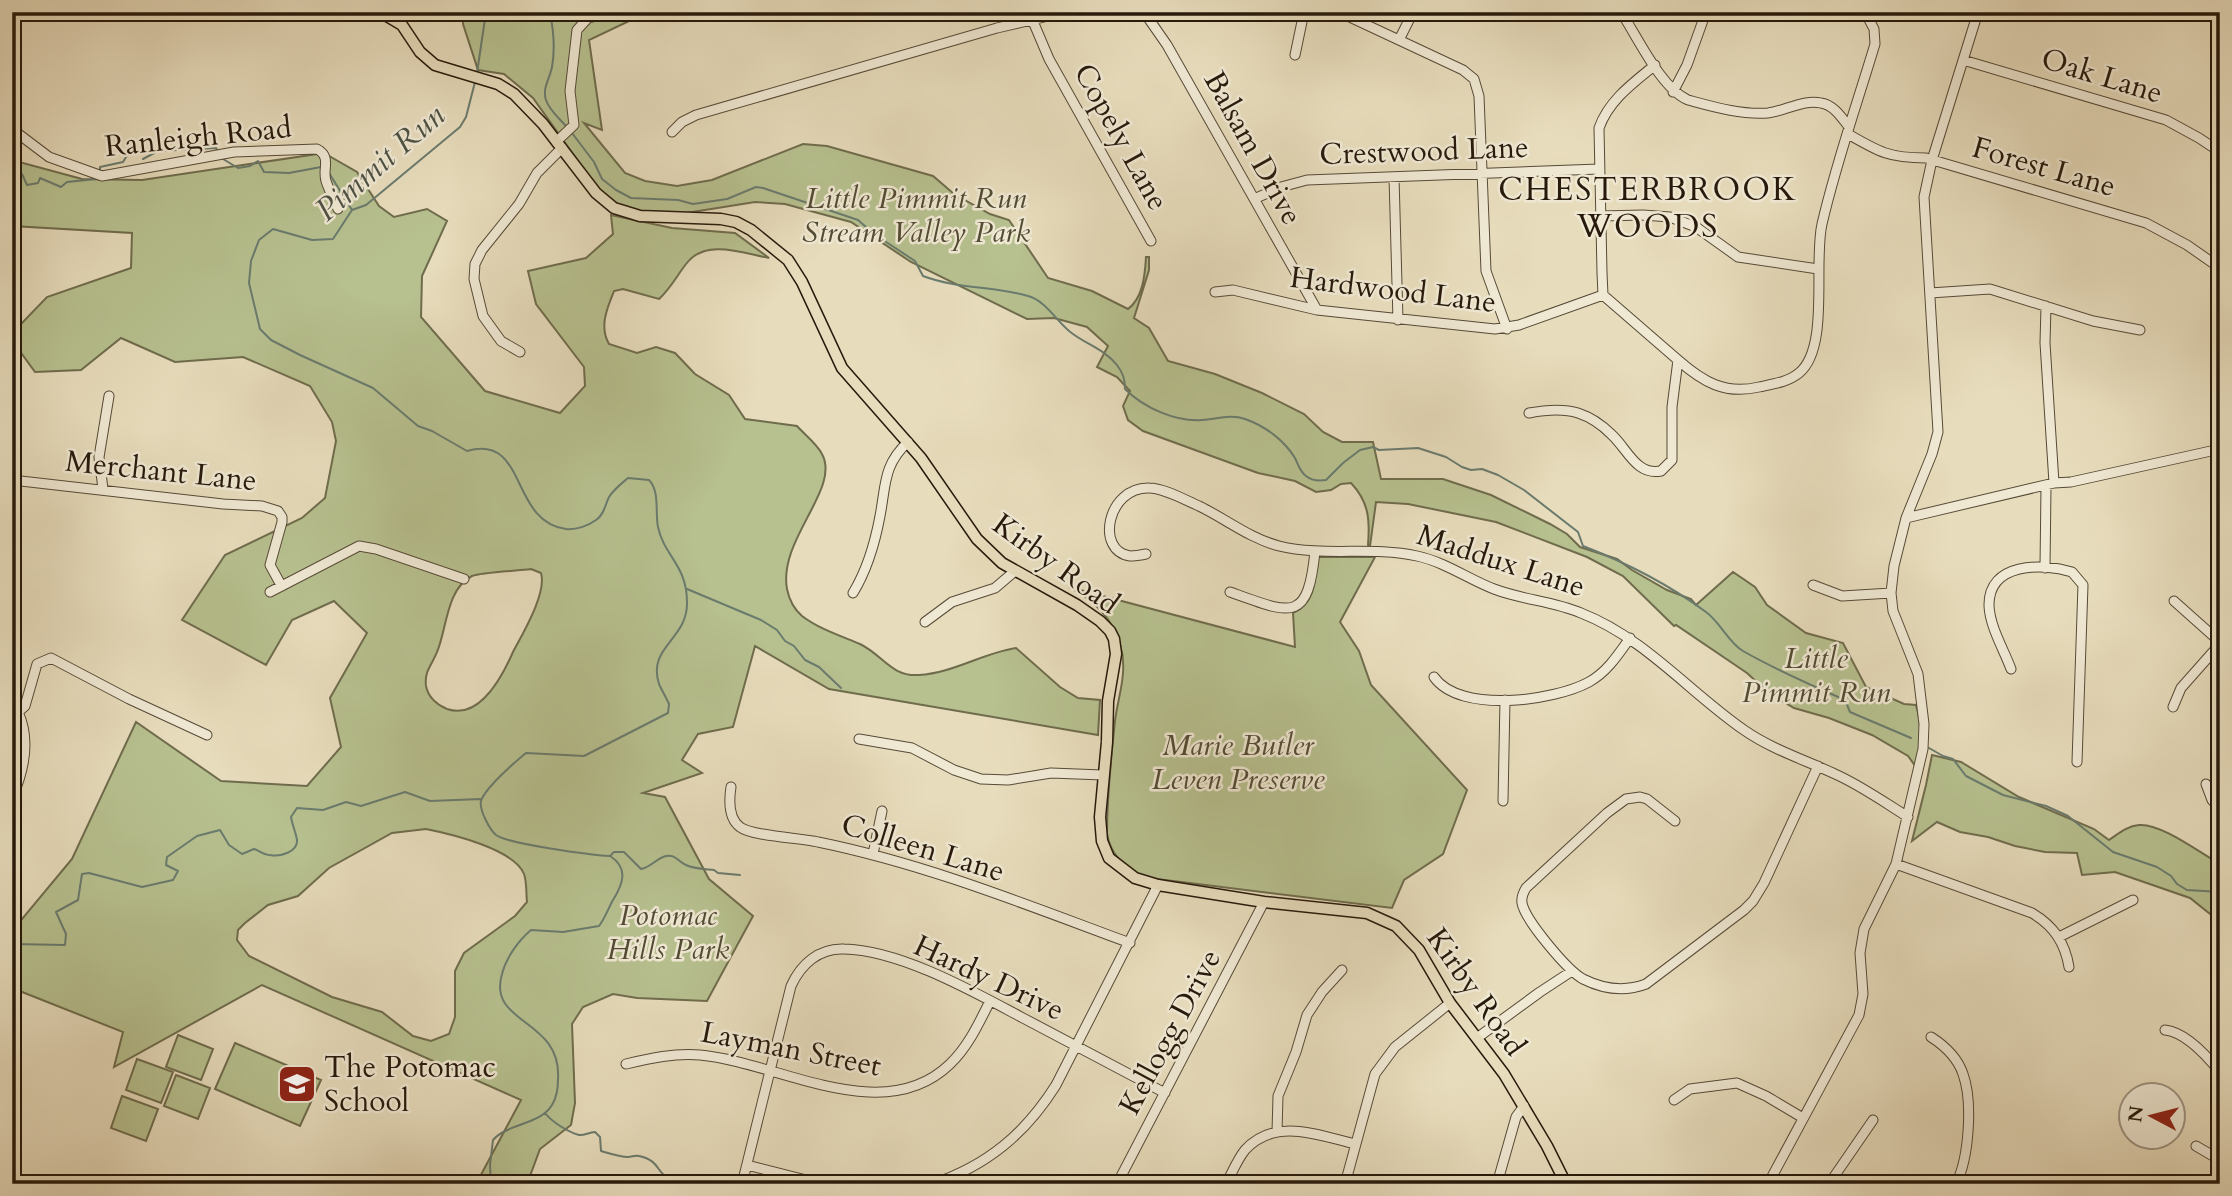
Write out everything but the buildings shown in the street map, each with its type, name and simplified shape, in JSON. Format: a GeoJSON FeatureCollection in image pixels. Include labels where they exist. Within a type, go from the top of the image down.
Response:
{"type":"FeatureCollection","features":[{"type":"Feature","properties":{"kind":"main road","name":"Kirby Road"},"geometry":{"type":"LineString","coordinates":[[380,12],[402,25],[430,62],[503,86],[514,93],[560,142],[599,197],[619,210],[640,216],[732,221],[751,230],[783,256],[798,274],[842,369],[908,442],[977,539],[1015,571],[1077,605],[1104,625],[1114,639],[1116,654],[1108,701],[1100,832],[1105,850],[1115,864],[1135,878],[1158,885],[1264,902],[1355,911],[1389,922],[1419,950],[1450,1003],[1504,1074],[1566,1184]]}},
{"type":"Feature","properties":{"kind":"street"},"geometry":{"type":"LineString","coordinates":[[520,352],[501,341],[483,316],[474,279],[475,264],[482,250],[519,205],[537,173],[572,128],[574,122],[570,91],[577,30],[588,18],[615,12]]}},
{"type":"Feature","properties":{"kind":"street"},"geometry":{"type":"LineString","coordinates":[[672,132],[682,122],[696,115],[1032,19],[1065,12]]}},
{"type":"Feature","properties":{"kind":"street","name":"Balsam Drive"},"geometry":{"type":"LineString","coordinates":[[1144,12],[1167,45],[1317,310]]}},
{"type":"Feature","properties":{"kind":"street"},"geometry":{"type":"LineString","coordinates":[[1295,55],[1304,12]]}},
{"type":"Feature","properties":{"kind":"street"},"geometry":{"type":"LineString","coordinates":[[1339,12],[1463,70],[1476,83],[1479,96],[1486,271],[1507,329]]}},
{"type":"Feature","properties":{"kind":"street"},"geometry":{"type":"LineString","coordinates":[[1399,40],[1413,12]]}},
{"type":"Feature","properties":{"kind":"street"},"geometry":{"type":"LineString","coordinates":[[1621,12],[1673,92],[1687,65],[1706,12]]}},
{"type":"Feature","properties":{"kind":"street"},"geometry":{"type":"LineString","coordinates":[[1655,65],[1615,100],[1603,118],[1598,139],[1603,295],[1706,382],[1725,389],[1754,388],[1793,378],[1806,367],[1816,343],[1822,223],[1875,44],[1874,29],[1865,12]]}},
{"type":"Feature","properties":{"kind":"street"},"geometry":{"type":"LineString","coordinates":[[1768,1184],[1859,1015],[1863,995],[1860,954],[1864,929],[1896,864],[1923,749],[1923,702],[1918,674],[1893,611],[1891,593],[1894,566],[1906,518],[1938,432],[1923,206],[1932,160],[1978,12]]}},
{"type":"Feature","properties":{"kind":"street","name":"Copely Lane"},"geometry":{"type":"LineString","coordinates":[[1032,19],[1043,48],[1151,241]]}},
{"type":"Feature","properties":{"kind":"street","name":"Oak Lane"},"geometry":{"type":"LineString","coordinates":[[1963,60],[2166,120],[2220,152]]}},
{"type":"Feature","properties":{"kind":"street","name":"Forest Lane"},"geometry":{"type":"LineString","coordinates":[[1673,92],[1688,100],[1751,113],[1822,103],[1833,108],[1849,130],[1886,155],[1932,160],[2146,223],[2178,239],[2220,268]]}},
{"type":"Feature","properties":{"kind":"street","name":"Ranleigh Road"},"geometry":{"type":"LineString","coordinates":[[12,128],[50,157],[102,176],[234,152],[317,149],[324,153],[324,179],[338,209]]}},
{"type":"Feature","properties":{"kind":"street","name":"Crestwood Lane"},"geometry":{"type":"LineString","coordinates":[[1254,199],[1297,182],[1599,169]]}},
{"type":"Feature","properties":{"kind":"street"},"geometry":{"type":"LineString","coordinates":[[1394,177],[1398,320]]}},
{"type":"Feature","properties":{"kind":"street"},"geometry":{"type":"LineString","coordinates":[[1601,216],[1670,217],[1696,227],[1738,257],[1818,268]]}},
{"type":"Feature","properties":{"kind":"street"},"geometry":{"type":"LineString","coordinates":[[1930,293],[1990,289],[2112,326],[2140,330]]}},
{"type":"Feature","properties":{"kind":"street","name":"Hardwood Lane"},"geometry":{"type":"LineString","coordinates":[[1215,292],[1237,290],[1317,310],[1481,329],[1507,329],[1603,295]]}},
{"type":"Feature","properties":{"kind":"street"},"geometry":{"type":"LineString","coordinates":[[2045,568],[2050,485],[2046,306]]}},
{"type":"Feature","properties":{"kind":"street"},"geometry":{"type":"LineString","coordinates":[[1529,413],[1566,410],[1589,418],[1610,433],[1642,469],[1661,471],[1672,460],[1672,407],[1678,360]]}},
{"type":"Feature","properties":{"kind":"street"},"geometry":{"type":"LineString","coordinates":[[103,489],[99,457],[109,396]]}},
{"type":"Feature","properties":{"kind":"street"},"geometry":{"type":"LineString","coordinates":[[853,593],[870,555],[888,468],[908,442]]}},
{"type":"Feature","properties":{"kind":"street"},"geometry":{"type":"LineString","coordinates":[[1906,518],[2220,449]]}},
{"type":"Feature","properties":{"kind":"street","name":"Merchant Lane"},"geometry":{"type":"LineString","coordinates":[[12,480],[262,506],[278,511],[282,522],[270,565],[281,585]]}},
{"type":"Feature","properties":{"kind":"street","name":"Maddux Lane"},"geometry":{"type":"LineString","coordinates":[[1146,554],[1129,556],[1122,553],[1112,540],[1110,522],[1112,512],[1123,497],[1132,491],[1150,488],[1196,505],[1264,541],[1288,548],[1315,551],[1386,551],[1418,556],[1447,566],[1501,592],[1579,611],[1630,639],[1744,731],[1850,782],[1908,817]]}},
{"type":"Feature","properties":{"kind":"street"},"geometry":{"type":"LineString","coordinates":[[270,592],[359,546],[376,549],[464,579]]}},
{"type":"Feature","properties":{"kind":"street"},"geometry":{"type":"LineString","coordinates":[[1230,592],[1281,607],[1296,607],[1309,591],[1315,551]]}},
{"type":"Feature","properties":{"kind":"street"},"geometry":{"type":"LineString","coordinates":[[2011,669],[1990,614],[1992,591],[2002,577],[2015,569],[2045,568],[2072,572],[2083,585],[2077,762]]}},
{"type":"Feature","properties":{"kind":"street"},"geometry":{"type":"LineString","coordinates":[[925,622],[952,603],[995,588],[1015,571]]}},
{"type":"Feature","properties":{"kind":"street"},"geometry":{"type":"LineString","coordinates":[[1813,585],[1842,596],[1891,593]]}},
{"type":"Feature","properties":{"kind":"street"},"geometry":{"type":"LineString","coordinates":[[2173,707],[2181,688],[2220,643],[2174,601]]}},
{"type":"Feature","properties":{"kind":"street"},"geometry":{"type":"LineString","coordinates":[[1434,677],[1447,690],[1478,698],[1504,700],[1541,697],[1584,684],[1610,666],[1630,639]]}},
{"type":"Feature","properties":{"kind":"street"},"geometry":{"type":"LineString","coordinates":[[12,798],[20,776],[25,740],[24,730],[15,712],[25,706],[37,664],[45,659],[57,659],[129,699],[208,736]]}},
{"type":"Feature","properties":{"kind":"street"},"geometry":{"type":"LineString","coordinates":[[1503,801],[1504,700]]}},
{"type":"Feature","properties":{"kind":"street"},"geometry":{"type":"LineString","coordinates":[[859,739],[912,748],[954,770],[981,779],[1008,780],[1051,773],[1103,775]]}},
{"type":"Feature","properties":{"kind":"street"},"geometry":{"type":"LineString","coordinates":[[1675,821],[1647,799],[1626,799],[1607,813],[1526,888],[1522,898],[1524,910],[1562,962],[1581,978],[1605,986],[1636,988],[1655,979],[1744,910],[1764,883],[1818,766]]}},
{"type":"Feature","properties":{"kind":"street"},"geometry":{"type":"LineString","coordinates":[[2206,784],[2212,800],[2220,808]]}},
{"type":"Feature","properties":{"kind":"street","name":"Colleen Lane"},"geometry":{"type":"LineString","coordinates":[[731,787],[730,810],[736,823],[746,830],[873,854],[920,867],[1130,943]]}},
{"type":"Feature","properties":{"kind":"street"},"geometry":{"type":"LineString","coordinates":[[873,854],[883,811]]}},
{"type":"Feature","properties":{"kind":"street"},"geometry":{"type":"LineString","coordinates":[[1896,864],[2032,913],[2049,925],[2059,937],[2069,968]]}},
{"type":"Feature","properties":{"kind":"street"},"geometry":{"type":"LineString","coordinates":[[932,1184],[978,1164],[1018,1135],[1044,1105],[1158,885]]}},
{"type":"Feature","properties":{"kind":"street"},"geometry":{"type":"LineString","coordinates":[[2059,937],[2133,900]]}},
{"type":"Feature","properties":{"kind":"street","name":"Kellogg Drive"},"geometry":{"type":"LineString","coordinates":[[1117,1184],[1264,902]]}},
{"type":"Feature","properties":{"kind":"street","name":"Hardy Drive"},"geometry":{"type":"LineString","coordinates":[[742,1184],[795,977],[807,962],[825,952],[844,948],[855,950],[899,961],[946,978],[1165,1093]]}},
{"type":"Feature","properties":{"kind":"street"},"geometry":{"type":"LineString","coordinates":[[1277,1132],[1278,1097],[1307,1015],[1322,992],[1342,970]]}},
{"type":"Feature","properties":{"kind":"street"},"geometry":{"type":"LineString","coordinates":[[1477,1038],[1572,971]]}},
{"type":"Feature","properties":{"kind":"street","name":"Layman Street"},"geometry":{"type":"LineString","coordinates":[[626,1064],[654,1057],[694,1055],[718,1058],[861,1093],[887,1093],[914,1087],[938,1074],[958,1056],[990,1001]]}},
{"type":"Feature","properties":{"kind":"street"},"geometry":{"type":"LineString","coordinates":[[1345,1184],[1370,1086],[1381,1063],[1395,1047],[1450,1003]]}},
{"type":"Feature","properties":{"kind":"street"},"geometry":{"type":"LineString","coordinates":[[2165,1030],[2182,1036],[2220,1072]]}},
{"type":"Feature","properties":{"kind":"street"},"geometry":{"type":"LineString","coordinates":[[1931,1037],[1953,1056],[1966,1083],[1968,1145],[1965,1163],[1956,1184]]}},
{"type":"Feature","properties":{"kind":"street"},"geometry":{"type":"LineString","coordinates":[[1674,1100],[1690,1089],[1737,1083],[1766,1096],[1803,1118]]}},
{"type":"Feature","properties":{"kind":"street"},"geometry":{"type":"LineString","coordinates":[[1497,1184],[1516,1117],[1524,1106]]}},
{"type":"Feature","properties":{"kind":"street"},"geometry":{"type":"LineString","coordinates":[[1829,1184],[1873,1120]]}},
{"type":"Feature","properties":{"kind":"street"},"geometry":{"type":"LineString","coordinates":[[1226,1184],[1245,1150],[1261,1138],[1277,1132],[1304,1131],[1355,1144]]}},
{"type":"Feature","properties":{"kind":"street"},"geometry":{"type":"LineString","coordinates":[[2196,1146],[2220,1160]]}},
{"type":"Feature","properties":{"kind":"street"},"geometry":{"type":"LineString","coordinates":[[747,1166],[822,1184]]}},
{"type":"Feature","properties":{"kind":"green space","name":"Little Pimmit Run Stream Valley Park"},"geometry":{"type":"Polygon","coordinates":[[[463,12],[648,12],[589,40],[602,130],[584,123],[625,173],[645,181],[677,186],[712,180],[803,144],[827,146],[933,176],[954,194],[990,214],[1009,220],[1048,278],[1092,291],[1128,309],[1140,292],[1146,257],[1149,257],[1149,270],[1134,318],[1149,328],[1168,361],[1215,374],[1262,393],[1304,414],[1323,432],[1342,442],[1373,442],[1381,479],[1443,479],[1491,495],[1550,524],[1567,534],[1580,547],[1617,559],[1667,590],[1691,599],[1696,605],[1733,572],[1755,587],[1767,605],[1806,633],[1843,643],[1866,687],[1904,704],[1916,705],[1920,736],[1916,767],[1908,756],[1872,735],[1794,708],[1770,694],[1747,673],[1674,626],[1623,576],[1587,557],[1496,522],[1408,504],[1376,502],[1370,546],[1365,504],[1351,483],[1316,492],[1295,481],[1258,473],[1143,431],[1128,420],[1123,406],[1130,391],[1117,377],[1097,367],[1108,346],[1087,327],[1054,318],[1027,319],[911,262],[851,222],[785,204],[755,202],[686,213],[644,214],[624,209],[598,189],[533,98],[504,74],[478,70],[463,24],[463,12]]]}},
{"type":"Feature","properties":{"kind":"green space","name":"Potomac Hills Park"},"geometry":{"type":"Polygon","coordinates":[[[324,153],[357,172],[379,206],[394,217],[427,209],[447,221],[422,276],[421,317],[485,391],[560,413],[585,386],[584,367],[536,304],[528,271],[586,258],[613,234],[611,215],[672,228],[735,233],[769,258],[725,249],[703,251],[686,264],[659,299],[623,289],[614,291],[604,324],[606,338],[609,344],[637,353],[656,347],[675,353],[695,374],[729,395],[745,419],[797,426],[820,450],[826,468],[823,483],[791,552],[787,570],[787,589],[792,604],[802,616],[816,625],[860,644],[894,669],[909,675],[944,671],[1016,648],[1060,687],[1078,698],[1100,700],[1098,735],[829,689],[755,646],[733,727],[698,734],[682,760],[702,773],[643,793],[665,797],[709,879],[753,916],[707,1001],[637,998],[613,994],[583,1007],[572,1024],[575,1103],[571,1125],[540,1149],[527,1184],[476,1184],[521,1100],[262,985],[114,1067],[123,1032],[12,988],[12,931],[72,859],[136,722],[221,781],[307,786],[341,747],[330,698],[367,633],[334,601],[292,620],[266,665],[182,620],[225,555],[302,518],[325,498],[336,441],[332,422],[310,386],[243,357],[175,362],[121,338],[81,370],[35,372],[14,343],[20,325],[47,297],[131,268],[132,233],[12,226],[12,160],[82,179],[142,180],[324,153]],[[531,569],[472,576],[457,590],[448,610],[437,652],[426,676],[429,694],[440,705],[459,711],[469,708],[488,694],[496,684],[528,624],[541,591],[541,573],[531,569]],[[426,829],[392,833],[329,868],[298,896],[268,905],[245,923],[238,930],[237,940],[249,956],[332,997],[382,1012],[413,1036],[431,1041],[449,1034],[455,1017],[455,971],[464,953],[515,916],[527,902],[526,884],[518,865],[508,857],[481,844],[426,829]]]}},
{"type":"Feature","properties":{"kind":"green space","name":"Marie Butler Leven Preserve"},"geometry":{"type":"Polygon","coordinates":[[[1317,557],[1375,557],[1340,622],[1359,651],[1371,685],[1467,790],[1443,854],[1404,880],[1392,908],[1141,877],[1115,854],[1107,834],[1112,749],[1123,673],[1120,646],[1116,633],[1101,611],[1069,587],[1295,647],[1293,613],[1301,609],[1313,590],[1317,557]]]}},
{"type":"Feature","properties":{"kind":"green space","name":"Little Pimmit Run"},"geometry":{"type":"Polygon","coordinates":[[[1932,755],[1961,762],[2019,797],[2094,829],[2109,840],[2139,825],[2158,829],[2180,840],[2220,864],[2220,922],[2190,898],[2115,872],[2082,875],[2077,853],[2045,852],[2015,846],[1960,832],[1937,822],[1912,841],[1932,755]]]}},
{"type":"Feature","properties":{"kind":"green space"},"geometry":{"type":"Polygon","coordinates":[[[178,1035],[213,1049],[201,1080],[166,1067],[178,1035]]]}},
{"type":"Feature","properties":{"kind":"green space"},"geometry":{"type":"Polygon","coordinates":[[[235,1043],[321,1080],[300,1126],[215,1089],[235,1043]]]}},
{"type":"Feature","properties":{"kind":"green space"},"geometry":{"type":"Polygon","coordinates":[[[137,1059],[173,1072],[161,1103],[126,1090],[137,1059]]]}},
{"type":"Feature","properties":{"kind":"green space"},"geometry":{"type":"Polygon","coordinates":[[[176,1075],[210,1088],[198,1119],[164,1106],[176,1075]]]}},
{"type":"Feature","properties":{"kind":"green space"},"geometry":{"type":"Polygon","coordinates":[[[122,1096],[158,1109],[146,1141],[111,1128],[122,1096]]]}},
{"type":"Feature","properties":{"kind":"waterway","name":"Pimmit Run"},"geometry":{"type":"LineString","coordinates":[[477,73],[486,12]]}},
{"type":"Feature","properties":{"kind":"waterway","name":"Little Pimmit Run"},"geometry":{"type":"LineString","coordinates":[[549,12],[554,54],[545,96],[549,107],[566,126]]}},
{"type":"Feature","properties":{"kind":"waterway","name":"Pimmit Run"},"geometry":{"type":"LineString","coordinates":[[475,82],[466,117],[460,127],[366,205],[352,210],[333,239],[312,240],[273,229],[259,240],[251,261],[249,283],[260,329],[271,340],[373,388],[418,426],[467,451],[486,449],[500,455],[510,466],[535,511],[548,523],[566,529],[586,526],[599,518],[611,494],[628,478],[649,480],[655,490],[661,537],[686,589],[686,615],[658,660],[659,684],[669,704],[668,713],[584,756],[526,753],[494,782],[481,801],[486,820],[496,835],[532,845],[610,856],[622,871],[619,888],[599,926],[563,932],[531,930],[506,962],[500,991],[505,1003],[549,1044],[556,1059],[558,1086],[555,1099],[547,1112],[499,1134],[493,1140],[491,1184]]}},
{"type":"Feature","properties":{"kind":"waterway","name":"Little Pimmit Run"},"geometry":{"type":"LineString","coordinates":[[572,133],[594,162],[602,179],[631,198],[678,200],[693,204],[727,199],[756,187],[763,188],[858,220],[915,261],[923,276],[1035,299],[1068,330],[1112,360],[1122,373],[1125,389],[1141,402],[1182,419],[1234,417],[1252,422],[1280,440],[1291,451],[1302,472],[1311,479],[1326,480],[1360,450],[1373,447],[1379,450],[1418,448],[1446,457],[1462,467],[1482,469],[1498,475],[1524,490],[1578,532],[1583,546],[1647,575],[1706,612],[1743,651],[1845,700],[1850,712],[1911,738]]}},
{"type":"Feature","properties":{"kind":"waterway"},"geometry":{"type":"LineString","coordinates":[[100,171],[100,167],[123,162],[131,149],[137,154]]}},
{"type":"Feature","properties":{"kind":"waterway"},"geometry":{"type":"LineString","coordinates":[[143,159],[158,151],[217,150]]}},
{"type":"Feature","properties":{"kind":"waterway"},"geometry":{"type":"LineString","coordinates":[[223,159],[238,168],[258,161],[264,172],[289,173],[321,167]]}},
{"type":"Feature","properties":{"kind":"waterway"},"geometry":{"type":"LineString","coordinates":[[329,173],[352,210]]}},
{"type":"Feature","properties":{"kind":"waterway"},"geometry":{"type":"LineString","coordinates":[[12,174],[22,174],[27,185],[38,183],[40,178],[61,187],[67,182],[96,179]]}},
{"type":"Feature","properties":{"kind":"waterway"},"geometry":{"type":"LineString","coordinates":[[687,589],[761,620],[777,630],[805,660],[819,667],[841,688]]}},
{"type":"Feature","properties":{"kind":"waterway","name":"Little Pimmit Run"},"geometry":{"type":"LineString","coordinates":[[1929,748],[1953,759],[1966,776],[2003,795],[2046,806],[2068,816],[2113,852],[2157,867],[2187,890],[2220,892]]}},
{"type":"Feature","properties":{"kind":"waterway"},"geometry":{"type":"LineString","coordinates":[[12,944],[65,945],[66,934],[56,912],[78,900],[82,874],[89,873],[142,887],[173,880],[178,871],[166,865],[167,857],[197,836],[220,830],[229,845],[242,854],[254,849],[279,855],[292,851],[297,844],[291,817],[297,808],[323,810],[346,802],[361,806],[405,792],[430,801],[481,799]]}},
{"type":"Feature","properties":{"kind":"waterway"},"geometry":{"type":"LineString","coordinates":[[610,856],[614,852],[624,852],[641,869],[669,856],[692,867],[740,875]]}},
{"type":"Feature","properties":{"kind":"waterway"},"geometry":{"type":"LineString","coordinates":[[545,1113],[575,1134],[595,1132],[600,1137],[601,1151],[625,1157],[639,1156],[654,1163],[669,1178],[690,1179]]}},
{"type":"Feature","properties":{"kind":"place","name":"The Potomac School"},"geometry":{"type":"Point","coordinates":[297,1084]}},
{"type":"Feature","properties":{"kind":"district","name":"CHESTERBROOK WOODS"},"geometry":{"type":"Point","coordinates":[1648,208]}}]}
